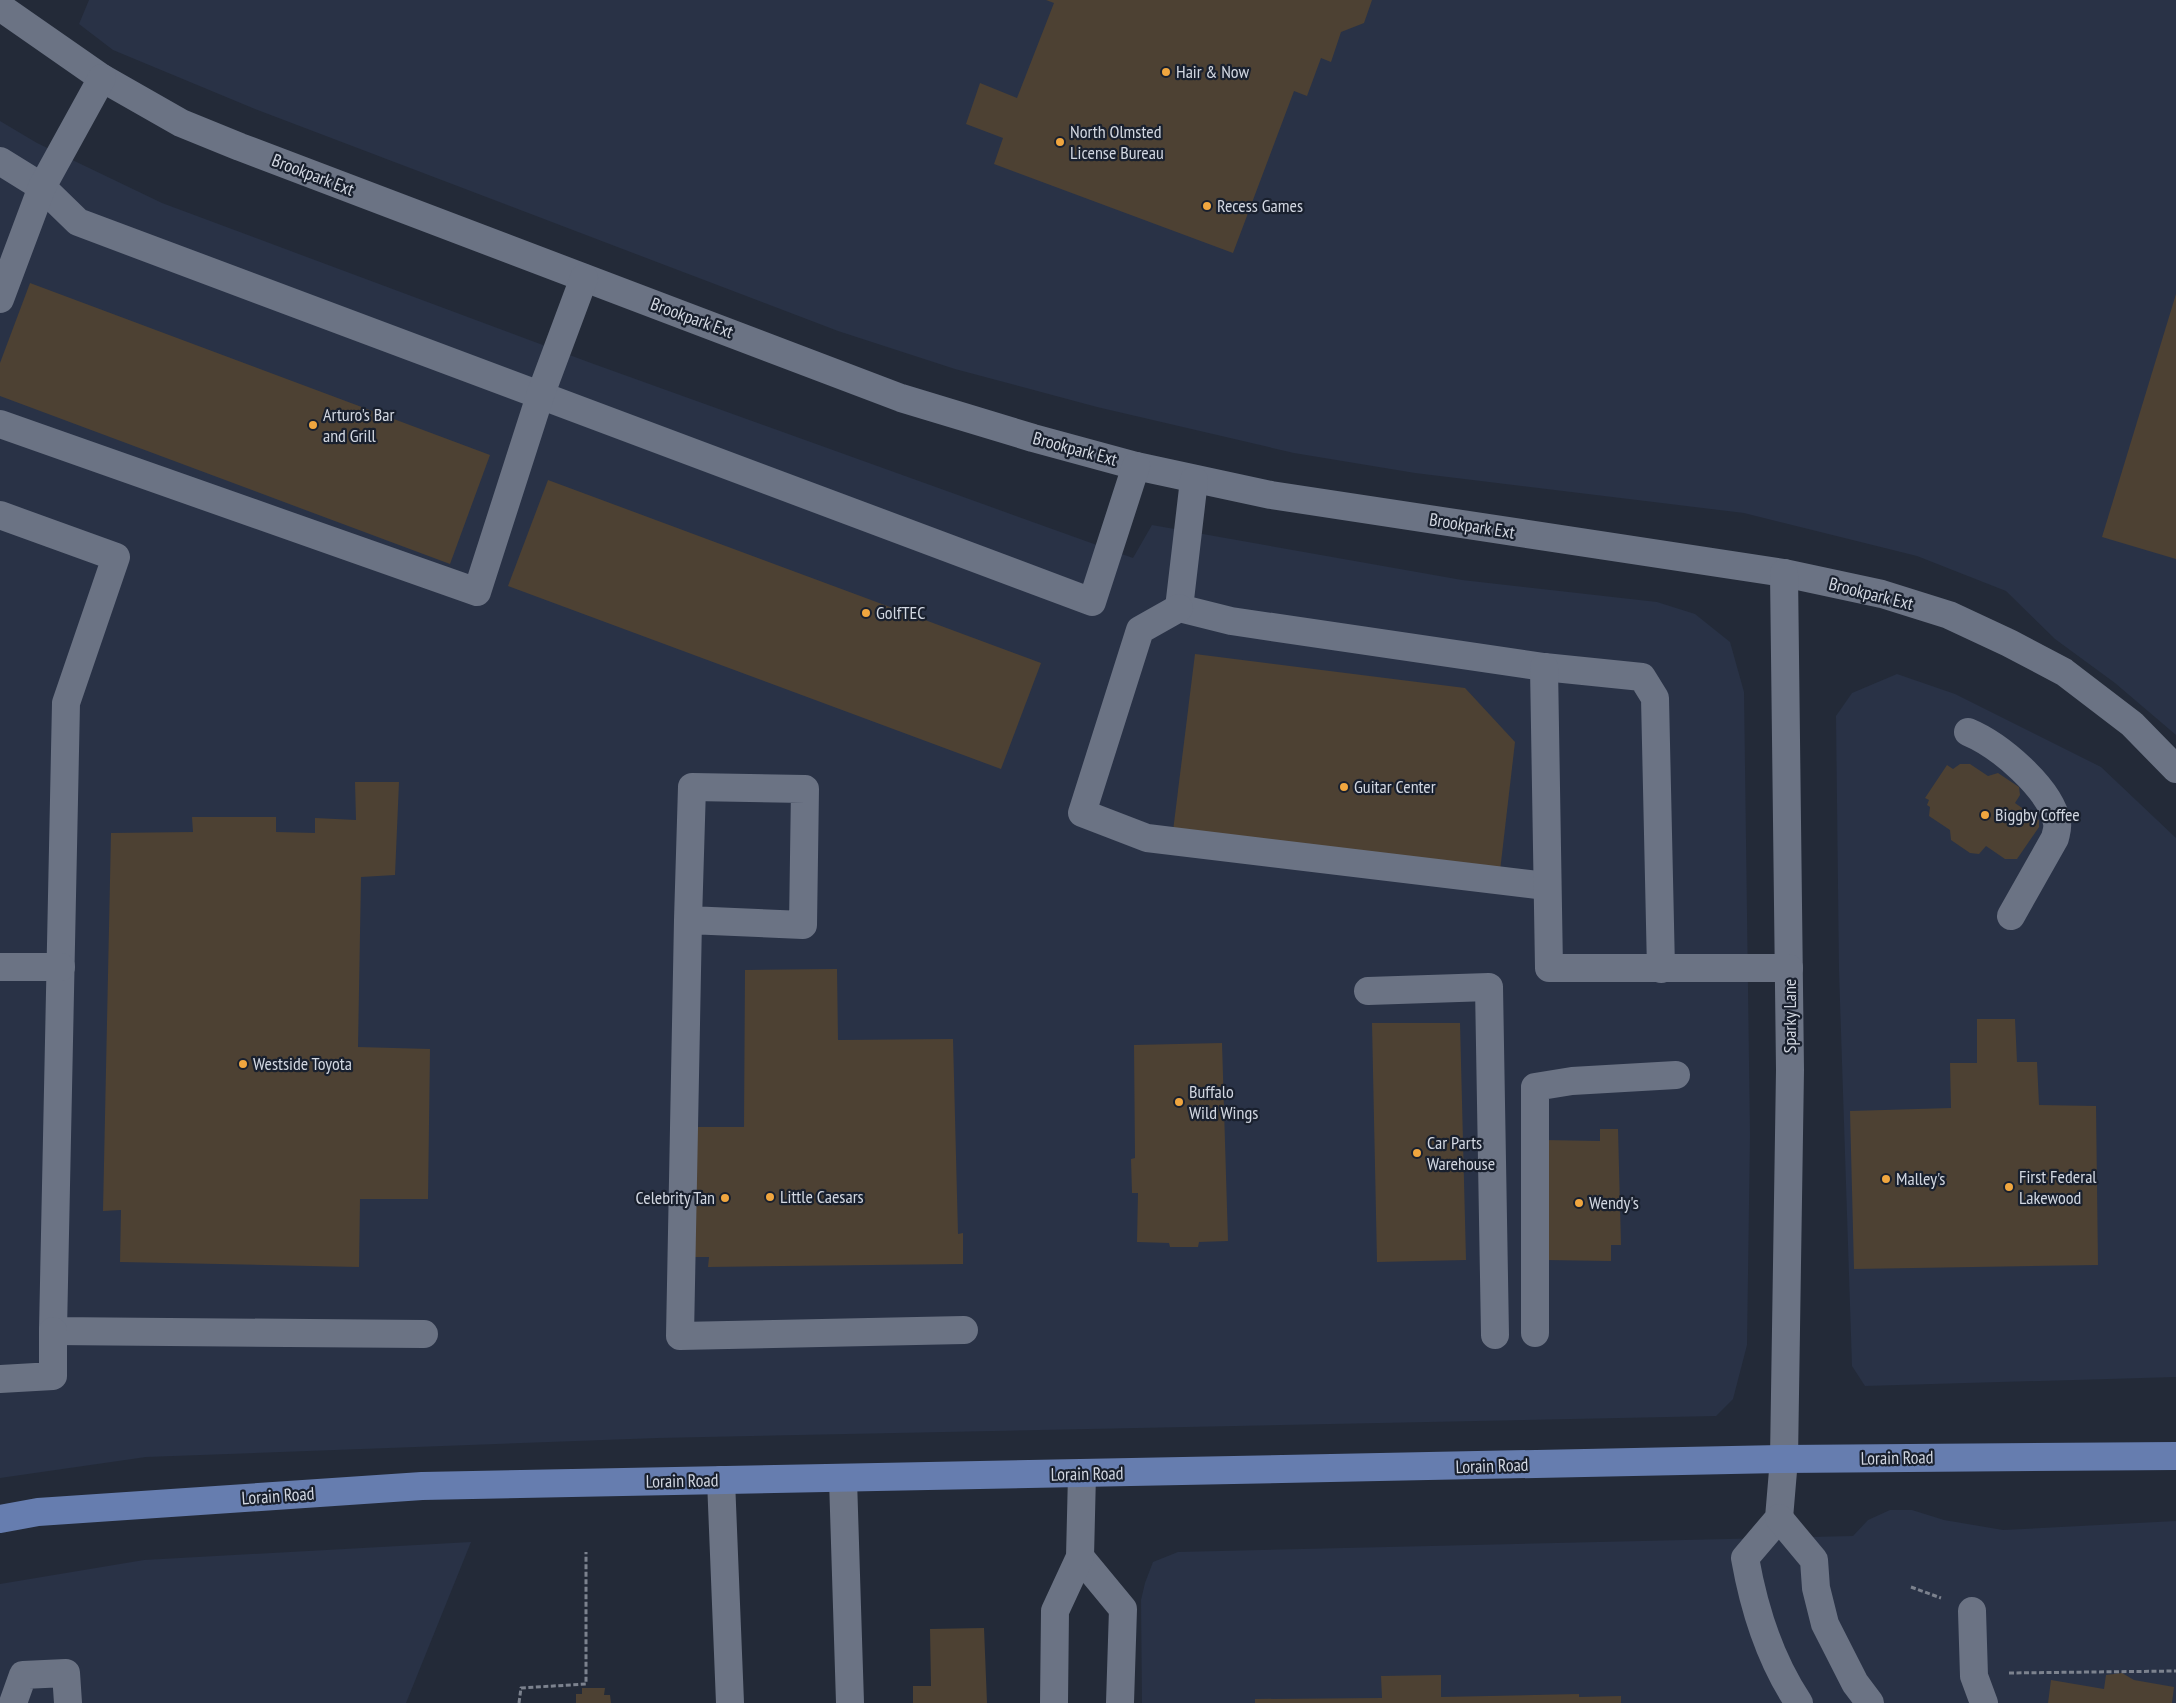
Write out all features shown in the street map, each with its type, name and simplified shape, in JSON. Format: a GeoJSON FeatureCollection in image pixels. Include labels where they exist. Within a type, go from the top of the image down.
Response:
{"type":"FeatureCollection","features":[{"type":"Feature","properties":{"kind":"main road","name":"Lorain Road"},"geometry":{"type":"LineString","coordinates":[[0,1519],[38,1512],[422,1486],[1784,1459],[2176,1456]]}},
{"type":"Feature","properties":{"kind":"street","name":"Brookpark Ext"},"geometry":{"type":"LineString","coordinates":[[0,7],[102,78],[181,123],[240,148],[901,398],[1032,438],[1194,480],[1271,495],[1784,573],[1882,594],[1949,615],[2009,643],[2064,672],[2132,724],[2176,769]]}},
{"type":"Feature","properties":{"kind":"street"},"geometry":{"type":"LineString","coordinates":[[0,300],[42,187],[102,78]]}},
{"type":"Feature","properties":{"kind":"street"},"geometry":{"type":"LineString","coordinates":[[0,161],[42,187],[78,222],[1092,602],[1136,466]]}},
{"type":"Feature","properties":{"kind":"street"},"geometry":{"type":"LineString","coordinates":[[0,424],[477,592],[540,396],[584,278]]}},
{"type":"Feature","properties":{"kind":"street"},"geometry":{"type":"LineString","coordinates":[[1179,608],[1194,480]]}},
{"type":"Feature","properties":{"kind":"street"},"geometry":{"type":"LineString","coordinates":[[0,515],[116,557],[66,703],[52,1376],[0,1379]]}},
{"type":"Feature","properties":{"kind":"street","name":"Sparky Lane"},"geometry":{"type":"LineString","coordinates":[[1778,1518],[1784,1459],[1789,968],[1784,573]]}},
{"type":"Feature","properties":{"kind":"street"},"geometry":{"type":"LineString","coordinates":[[1546,886],[1147,838],[1082,813],[1140,630],[1179,608],[1231,621],[1544,667],[1649,688],[1661,970]]}},
{"type":"Feature","properties":{"kind":"street"},"geometry":{"type":"LineString","coordinates":[[1544,667],[1546,886],[1549,968],[1661,970],[1789,968]]}},
{"type":"Feature","properties":{"kind":"street"},"geometry":{"type":"LineString","coordinates":[[1968,732],[1988,740],[2038,786],[2051,805],[2058,825],[2055,838],[2011,916]]}},
{"type":"Feature","properties":{"kind":"street"},"geometry":{"type":"LineString","coordinates":[[688,920],[803,926],[805,789],[692,787],[688,920],[680,1336],[964,1330]]}},
{"type":"Feature","properties":{"kind":"street"},"geometry":{"type":"LineString","coordinates":[[0,967],[61,967]]}},
{"type":"Feature","properties":{"kind":"street"},"geometry":{"type":"LineString","coordinates":[[1368,991],[1489,987],[1495,1335]]}},
{"type":"Feature","properties":{"kind":"street"},"geometry":{"type":"LineString","coordinates":[[1535,1333],[1535,1086],[1572,1081],[1676,1074]]}},
{"type":"Feature","properties":{"kind":"street"},"geometry":{"type":"LineString","coordinates":[[53,1331],[424,1334]]}},
{"type":"Feature","properties":{"kind":"street"},"geometry":{"type":"LineString","coordinates":[[1054,1703],[1055,1612],[1080,1557],[1082,1474]]}},
{"type":"Feature","properties":{"kind":"street"},"geometry":{"type":"LineString","coordinates":[[843,1478],[850,1703]]}},
{"type":"Feature","properties":{"kind":"street"},"geometry":{"type":"LineString","coordinates":[[721,1480],[730,1703]]}},
{"type":"Feature","properties":{"kind":"street"},"geometry":{"type":"LineString","coordinates":[[1799,1703],[1781,1671],[1761,1625],[1751,1594],[1745,1558],[1778,1518],[1814,1560],[1816,1588],[1825,1624],[1855,1683],[1870,1703]]}},
{"type":"Feature","properties":{"kind":"street"},"geometry":{"type":"LineString","coordinates":[[1080,1557],[1123,1609],[1120,1703]]}},
{"type":"Feature","properties":{"kind":"street"},"geometry":{"type":"LineString","coordinates":[[1972,1611],[1974,1676],[1984,1703]]}},
{"type":"Feature","properties":{"kind":"street"},"geometry":{"type":"LineString","coordinates":[[13,1703],[23,1676],[66,1673],[68,1703]]}},
{"type":"Feature","properties":{"kind":"path"},"geometry":{"type":"LineString","coordinates":[[519,1703],[521,1688],[586,1684],[586,1552]]}},
{"type":"Feature","properties":{"kind":"path"},"geometry":{"type":"LineString","coordinates":[[2004,1673],[2176,1671]]}},
{"type":"Feature","properties":{"kind":"shaded area"},"geometry":{"type":"Polygon","coordinates":[[[89,0],[2176,0],[2176,735],[2115,683],[2055,639],[2006,591],[1917,556],[1744,513],[1415,473],[1294,453],[1097,407],[955,369],[838,331],[255,109],[113,50],[79,24],[89,0]]]}},
{"type":"Feature","properties":{"kind":"shaded area"},"geometry":{"type":"Polygon","coordinates":[[[0,121],[37,143],[162,203],[591,363],[1133,558],[1152,525],[1462,580],[1657,602],[1695,614],[1730,642],[1744,692],[1750,1135],[1747,1345],[1733,1399],[1716,1416],[658,1438],[146,1457],[0,1478],[0,121]]]}},
{"type":"Feature","properties":{"kind":"shaded area"},"geometry":{"type":"Polygon","coordinates":[[[1897,674],[1955,694],[2101,767],[2176,838],[2176,1377],[1865,1386],[1852,1366],[1839,971],[1836,716],[1852,693],[1897,674]]]}},
{"type":"Feature","properties":{"kind":"shaded area"},"geometry":{"type":"Polygon","coordinates":[[[1890,1510],[1912,1510],[1944,1520],[2003,1530],[2176,1521],[2176,1703],[1142,1703],[1141,1600],[1145,1583],[1153,1562],[1178,1552],[1853,1536],[1868,1520],[1890,1510]]]}},
{"type":"Feature","properties":{"kind":"shaded area"},"geometry":{"type":"Polygon","coordinates":[[[471,1542],[406,1703],[0,1703],[0,1584],[144,1560],[471,1542]]]}},
{"type":"Feature","properties":{"kind":"building"},"geometry":{"type":"Polygon","coordinates":[[[1046,0],[1372,0],[1364,23],[1341,32],[1331,62],[1321,58],[1307,96],[1294,91],[1233,253],[994,164],[1003,138],[966,124],[980,83],[1017,98],[1054,3],[1046,0]]]}},
{"type":"Feature","properties":{"kind":"building"},"geometry":{"type":"Polygon","coordinates":[[[30,283],[490,455],[450,564],[0,396],[0,363],[30,283]]]}},
{"type":"Feature","properties":{"kind":"building"},"geometry":{"type":"Polygon","coordinates":[[[2176,294],[2176,559],[2102,537],[2176,294]]]}},
{"type":"Feature","properties":{"kind":"building"},"geometry":{"type":"Polygon","coordinates":[[[548,480],[1041,663],[1001,769],[508,586],[548,480]]]}},
{"type":"Feature","properties":{"kind":"building","name":"Guitar Center"},"geometry":{"type":"Polygon","coordinates":[[[1195,654],[1465,688],[1515,742],[1500,871],[1173,831],[1195,654]]]}},
{"type":"Feature","properties":{"kind":"building"},"geometry":{"type":"Polygon","coordinates":[[[1960,764],[1970,764],[1988,776],[1998,773],[2019,787],[2020,795],[2015,803],[2039,820],[2039,827],[2017,859],[2005,859],[1986,846],[1979,854],[1970,853],[1951,840],[1950,830],[1929,816],[1930,807],[1927,805],[1929,800],[1925,798],[1947,765],[1953,769],[1960,764]]]}},
{"type":"Feature","properties":{"kind":"building"},"geometry":{"type":"Polygon","coordinates":[[[355,782],[399,782],[395,875],[361,877],[358,1047],[430,1049],[428,1199],[360,1199],[359,1267],[120,1262],[121,1210],[103,1211],[111,833],[193,832],[192,817],[276,817],[276,832],[315,833],[315,818],[356,820],[355,782]]]}},
{"type":"Feature","properties":{"kind":"building"},"geometry":{"type":"Polygon","coordinates":[[[837,969],[838,1040],[953,1039],[958,1234],[963,1233],[963,1264],[708,1267],[709,1257],[693,1257],[690,1127],[744,1127],[745,970],[837,969]]]}},
{"type":"Feature","properties":{"kind":"building"},"geometry":{"type":"Polygon","coordinates":[[[1977,1019],[2015,1019],[2017,1062],[2037,1062],[2039,1105],[2096,1106],[2098,1265],[1854,1269],[1850,1111],[1951,1108],[1950,1063],[1977,1063],[1977,1019]]]}},
{"type":"Feature","properties":{"kind":"building"},"geometry":{"type":"Polygon","coordinates":[[[1372,1023],[1460,1023],[1466,1260],[1377,1262],[1372,1023]]]}},
{"type":"Feature","properties":{"kind":"building","name":"Buffalo Wild Wings"},"geometry":{"type":"Polygon","coordinates":[[[1222,1043],[1228,1241],[1199,1242],[1198,1247],[1170,1247],[1169,1243],[1137,1242],[1138,1193],[1132,1193],[1131,1159],[1135,1158],[1134,1045],[1222,1043]]]}},
{"type":"Feature","properties":{"kind":"building"},"geometry":{"type":"Polygon","coordinates":[[[1600,1129],[1618,1129],[1621,1245],[1611,1245],[1611,1261],[1545,1260],[1544,1140],[1600,1141],[1600,1129]]]}},
{"type":"Feature","properties":{"kind":"building"},"geometry":{"type":"Polygon","coordinates":[[[984,1628],[987,1703],[913,1703],[913,1686],[931,1686],[930,1629],[984,1628]]]}},
{"type":"Feature","properties":{"kind":"building"},"geometry":{"type":"Polygon","coordinates":[[[2122,1673],[2134,1680],[2174,1687],[2172,1703],[2048,1703],[2051,1680],[2104,1689],[2106,1675],[2122,1673]]]}},
{"type":"Feature","properties":{"kind":"building"},"geometry":{"type":"Polygon","coordinates":[[[1441,1675],[1441,1697],[1579,1694],[1579,1697],[1621,1696],[1621,1703],[1255,1703],[1255,1699],[1382,1698],[1381,1676],[1441,1675]]]}},
{"type":"Feature","properties":{"kind":"building"},"geometry":{"type":"Polygon","coordinates":[[[582,1688],[605,1688],[604,1695],[610,1695],[611,1703],[576,1703],[576,1694],[582,1694],[582,1688]]]}},
{"type":"Feature","properties":{"kind":"place","name":"Hair & Now"},"geometry":{"type":"Point","coordinates":[1166,72]}},
{"type":"Feature","properties":{"kind":"place","name":"North Olmsted License Bureau"},"geometry":{"type":"Point","coordinates":[1060,142]}},
{"type":"Feature","properties":{"kind":"place","name":"Recess Games"},"geometry":{"type":"Point","coordinates":[1207,206]}},
{"type":"Feature","properties":{"kind":"place","name":"Arturo's Bar and Grill"},"geometry":{"type":"Point","coordinates":[313,425]}},
{"type":"Feature","properties":{"kind":"place","name":"GolfTEC"},"geometry":{"type":"Point","coordinates":[866,613]}},
{"type":"Feature","properties":{"kind":"place","name":"Guitar Center"},"geometry":{"type":"Point","coordinates":[1344,787]}},
{"type":"Feature","properties":{"kind":"place","name":"Biggby Coffee"},"geometry":{"type":"Point","coordinates":[1985,815]}},
{"type":"Feature","properties":{"kind":"place","name":"Westside Toyota"},"geometry":{"type":"Point","coordinates":[243,1064]}},
{"type":"Feature","properties":{"kind":"place","name":"Buffalo Wild Wings"},"geometry":{"type":"Point","coordinates":[1179,1102]}},
{"type":"Feature","properties":{"kind":"place","name":"Car Parts Warehouse"},"geometry":{"type":"Point","coordinates":[1417,1153]}},
{"type":"Feature","properties":{"kind":"place","name":"Malley's"},"geometry":{"type":"Point","coordinates":[1886,1179]}},
{"type":"Feature","properties":{"kind":"place","name":"First Federal Lakewood"},"geometry":{"type":"Point","coordinates":[2009,1187]}},
{"type":"Feature","properties":{"kind":"place","name":"Little Caesars"},"geometry":{"type":"Point","coordinates":[770,1197]}},
{"type":"Feature","properties":{"kind":"place","name":"Celebrity Tan"},"geometry":{"type":"Point","coordinates":[725,1198]}},
{"type":"Feature","properties":{"kind":"place","name":"Wendy's"},"geometry":{"type":"Point","coordinates":[1579,1203]}}]}
